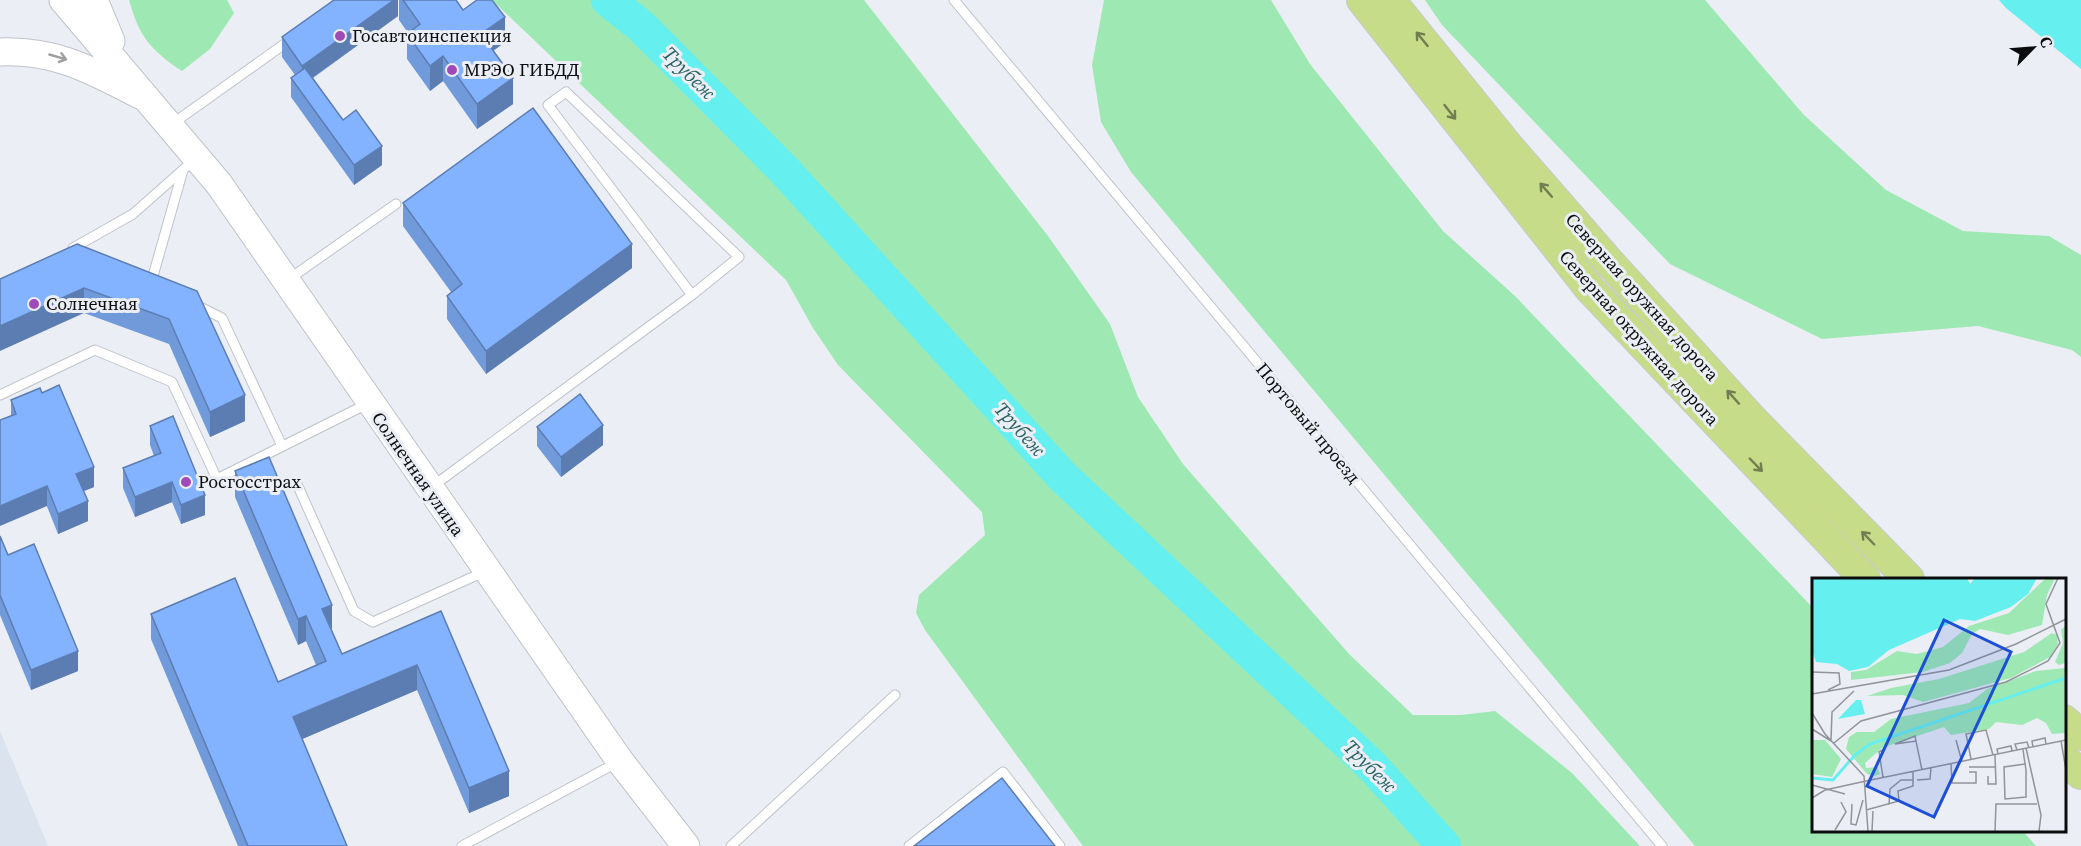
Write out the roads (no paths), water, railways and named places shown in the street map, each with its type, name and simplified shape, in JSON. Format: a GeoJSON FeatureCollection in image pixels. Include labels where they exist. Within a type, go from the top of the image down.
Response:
{"type":"FeatureCollection","features":[{"type":"Feature","properties":{"kind":"main road","name":"Солнечная улица"},"geometry":{"type":"LineString","coordinates":[[63,0],[151,101],[170,125],[190,164],[287,280],[486,571],[620,761],[686,846]]}},
{"type":"Feature","properties":{"kind":"main road"},"geometry":{"type":"LineString","coordinates":[[94,0],[124,70]]}},
{"type":"Feature","properties":{"kind":"main road","name":"Северная окружная дорога"},"geometry":{"type":"LineString","coordinates":[[1362,0],[1590,290],[1864,578]]}},
{"type":"Feature","properties":{"kind":"main road","name":"Северная оружная дорога"},"geometry":{"type":"LineString","coordinates":[[1390,0],[1508,146],[1610,263],[1753,420],[1908,578]]}},
{"type":"Feature","properties":{"kind":"main road","name":"Солнечная улица"},"geometry":{"type":"LineString","coordinates":[[0,52],[44,53],[78,63],[151,101]]}},
{"type":"Feature","properties":{"kind":"main road"},"geometry":{"type":"LineString","coordinates":[[2066,722],[2081,735]]}},
{"type":"Feature","properties":{"kind":"main road"},"geometry":{"type":"LineString","coordinates":[[2066,761],[2081,774]]}},
{"type":"Feature","properties":{"kind":"lane","name":"Портовый проезд"},"geometry":{"type":"LineString","coordinates":[[954,0],[1662,846]]}},
{"type":"Feature","properties":{"kind":"lane"},"geometry":{"type":"LineString","coordinates":[[170,125],[298,34]]}},
{"type":"Feature","properties":{"kind":"lane"},"geometry":{"type":"LineString","coordinates":[[429,490],[692,295],[740,257],[566,92],[548,105],[692,295]]}},
{"type":"Feature","properties":{"kind":"lane"},"geometry":{"type":"LineString","coordinates":[[83,253],[68,250],[132,214],[190,164]]}},
{"type":"Feature","properties":{"kind":"lane"},"geometry":{"type":"LineString","coordinates":[[150,285],[190,164]]}},
{"type":"Feature","properties":{"kind":"lane"},"geometry":{"type":"LineString","coordinates":[[287,280],[396,204]]}},
{"type":"Feature","properties":{"kind":"lane"},"geometry":{"type":"LineString","coordinates":[[141,280],[161,289]]}},
{"type":"Feature","properties":{"kind":"lane"},"geometry":{"type":"LineString","coordinates":[[192,304],[222,318],[282,446]]}},
{"type":"Feature","properties":{"kind":"lane"},"geometry":{"type":"LineString","coordinates":[[0,395],[95,350],[172,382],[217,479],[369,403]]}},
{"type":"Feature","properties":{"kind":"lane"},"geometry":{"type":"LineString","coordinates":[[297,484],[354,611],[373,622],[486,571]]}},
{"type":"Feature","properties":{"kind":"lane"},"geometry":{"type":"LineString","coordinates":[[732,846],[895,695]]}},
{"type":"Feature","properties":{"kind":"lane"},"geometry":{"type":"LineString","coordinates":[[462,846],[620,761]]}},
{"type":"Feature","properties":{"kind":"lane"},"geometry":{"type":"LineString","coordinates":[[909,846],[1003,772],[1060,846]]}},
{"type":"Feature","properties":{"kind":"water"},"geometry":{"type":"Polygon","coordinates":[[[1999,0],[2081,0],[2081,69],[2006,8],[1999,0]]]}},
{"type":"Feature","properties":{"kind":"waterway","name":"Трубеж"},"geometry":{"type":"LineString","coordinates":[[608,0],[641,26],[786,172],[1062,476],[1372,766],[1444,846]]}},
{"type":"Feature","properties":{"kind":"place","name":"Госавтоинспекция"},"geometry":{"type":"Point","coordinates":[340,36]}},
{"type":"Feature","properties":{"kind":"place","name":"МРЭО ГИБДД"},"geometry":{"type":"Point","coordinates":[452,70]}},
{"type":"Feature","properties":{"kind":"place","name":"Солнечная"},"geometry":{"type":"Point","coordinates":[34,304]}},
{"type":"Feature","properties":{"kind":"place","name":"Росгосстрах"},"geometry":{"type":"Point","coordinates":[186,482]}}]}
